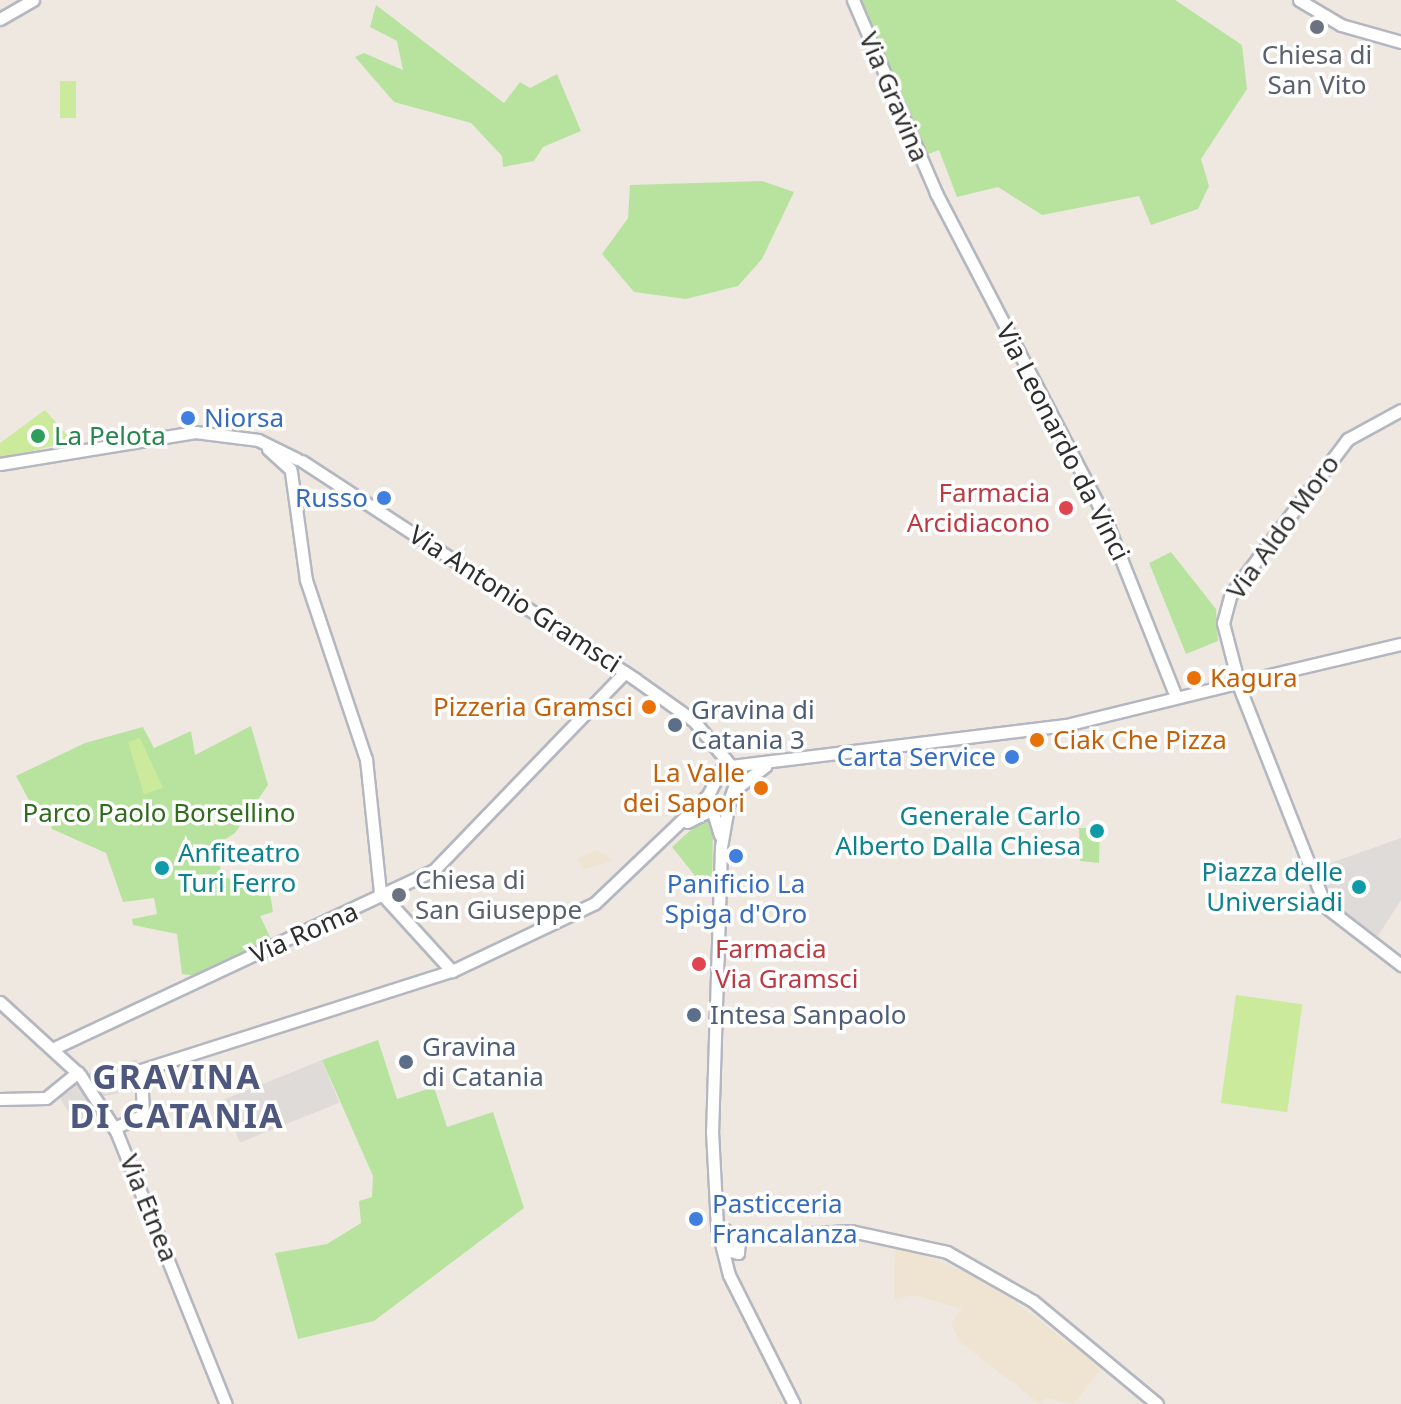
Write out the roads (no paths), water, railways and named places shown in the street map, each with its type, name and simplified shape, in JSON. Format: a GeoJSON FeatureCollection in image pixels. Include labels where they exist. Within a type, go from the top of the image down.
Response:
{"type":"FeatureCollection","features":[{"type":"Feature","properties":{"kind":"main road"},"geometry":{"type":"LineString","coordinates":[[0,19],[2,0]]}},
{"type":"Feature","properties":{"kind":"main road"},"geometry":{"type":"LineString","coordinates":[[24,0],[32,0]]}},
{"type":"Feature","properties":{"kind":"main road"},"geometry":{"type":"LineString","coordinates":[[0,19],[32,0]]}},
{"type":"Feature","properties":{"kind":"main road","name":"Via Gravina"},"geometry":{"type":"LineString","coordinates":[[853,0],[936,193]]}},
{"type":"Feature","properties":{"kind":"main road"},"geometry":{"type":"LineString","coordinates":[[1299,0],[1341,25],[1401,42]]}},
{"type":"Feature","properties":{"kind":"main road","name":"Via Leonardo da Vinci"},"geometry":{"type":"LineString","coordinates":[[936,193],[1104,515],[1176,697]]}},
{"type":"Feature","properties":{"kind":"main road","name":"Via Aldo Moro"},"geometry":{"type":"LineString","coordinates":[[1401,410],[1348,439],[1231,594],[1223,623],[1238,683],[1326,907],[1401,965]]}},
{"type":"Feature","properties":{"kind":"main road","name":"Via Antonio Gramsci"},"geometry":{"type":"LineString","coordinates":[[0,464],[175,433],[246,438],[296,467],[316,472],[625,672],[707,736],[732,763]]}},
{"type":"Feature","properties":{"kind":"main road"},"geometry":{"type":"LineString","coordinates":[[296,467],[306,580],[366,759],[382,895],[452,971]]}},
{"type":"Feature","properties":{"kind":"main road"},"geometry":{"type":"LineString","coordinates":[[715,774],[732,763],[768,765],[1066,725],[1401,644]]}},
{"type":"Feature","properties":{"kind":"main road","name":"Via Roma"},"geometry":{"type":"LineString","coordinates":[[52,1049],[434,870],[625,672]]}},
{"type":"Feature","properties":{"kind":"main road"},"geometry":{"type":"LineString","coordinates":[[114,1128],[143,1115],[141,1070],[452,971],[610,894],[708,795],[715,774],[707,736]]}},
{"type":"Feature","properties":{"kind":"main road"},"geometry":{"type":"LineString","coordinates":[[732,763],[732,795],[721,847],[715,1203],[726,1234],[739,1251],[737,1292]]}},
{"type":"Feature","properties":{"kind":"main road"},"geometry":{"type":"LineString","coordinates":[[683,823],[712,809],[768,765]]}},
{"type":"Feature","properties":{"kind":"main road"},"geometry":{"type":"LineString","coordinates":[[708,795],[721,847]]}},
{"type":"Feature","properties":{"kind":"main road","name":"Via Etnea"},"geometry":{"type":"LineString","coordinates":[[0,1002],[78,1072],[114,1128],[226,1404]]}},
{"type":"Feature","properties":{"kind":"main road"},"geometry":{"type":"LineString","coordinates":[[0,1099],[38,1100],[55,1092],[78,1072]]}},
{"type":"Feature","properties":{"kind":"main road"},"geometry":{"type":"LineString","coordinates":[[726,1234],[874,1233],[947,1252],[1033,1301],[1157,1404]]}},
{"type":"Feature","properties":{"kind":"main road"},"geometry":{"type":"LineString","coordinates":[[726,1234],[723,1249],[737,1292],[794,1404]]}},
{"type":"Feature","properties":{"kind":"main road"},"geometry":{"type":"LineString","coordinates":[[723,1249],[739,1251],[774,1235]]}},
{"type":"Feature","properties":{"kind":"place","name":"Chiesa di San Vito"},"geometry":{"type":"Point","coordinates":[1317,27]}},
{"type":"Feature","properties":{"kind":"place","name":"Niorsa"},"geometry":{"type":"Point","coordinates":[188,418]}},
{"type":"Feature","properties":{"kind":"place","name":"La Pelota"},"geometry":{"type":"Point","coordinates":[38,436]}},
{"type":"Feature","properties":{"kind":"place","name":"Russo"},"geometry":{"type":"Point","coordinates":[384,498]}},
{"type":"Feature","properties":{"kind":"place","name":"Farmacia Arcidiacono"},"geometry":{"type":"Point","coordinates":[1066,508]}},
{"type":"Feature","properties":{"kind":"place","name":"Kagura"},"geometry":{"type":"Point","coordinates":[1194,678]}},
{"type":"Feature","properties":{"kind":"place","name":"Pizzeria Gramsci"},"geometry":{"type":"Point","coordinates":[649,707]}},
{"type":"Feature","properties":{"kind":"place","name":"Gravina di Catania 3"},"geometry":{"type":"Point","coordinates":[675,725]}},
{"type":"Feature","properties":{"kind":"place","name":"Ciak Che Pizza"},"geometry":{"type":"Point","coordinates":[1037,740]}},
{"type":"Feature","properties":{"kind":"place","name":"Carta Service"},"geometry":{"type":"Point","coordinates":[1012,757]}},
{"type":"Feature","properties":{"kind":"place","name":"La Valle dei Sapori"},"geometry":{"type":"Point","coordinates":[761,788]}},
{"type":"Feature","properties":{"kind":"place","name":"Generale Carlo Alberto Dalla Chiesa"},"geometry":{"type":"Point","coordinates":[1097,831]}},
{"type":"Feature","properties":{"kind":"place","name":"Panificio La Spiga d'Oro"},"geometry":{"type":"Point","coordinates":[736,856]}},
{"type":"Feature","properties":{"kind":"place","name":"Anfiteatro Turi Ferro"},"geometry":{"type":"Point","coordinates":[162,868]}},
{"type":"Feature","properties":{"kind":"place","name":"Piazza delle Universiadi"},"geometry":{"type":"Point","coordinates":[1359,887]}},
{"type":"Feature","properties":{"kind":"place","name":"Chiesa di San Giuseppe"},"geometry":{"type":"Point","coordinates":[399,895]}},
{"type":"Feature","properties":{"kind":"place","name":"Farmacia Via Gramsci"},"geometry":{"type":"Point","coordinates":[699,964]}},
{"type":"Feature","properties":{"kind":"place","name":"Intesa Sanpaolo"},"geometry":{"type":"Point","coordinates":[694,1015]}},
{"type":"Feature","properties":{"kind":"place","name":"Gravina di Catania"},"geometry":{"type":"Point","coordinates":[406,1062]}},
{"type":"Feature","properties":{"kind":"place","name":"Pasticceria Francalanza"},"geometry":{"type":"Point","coordinates":[696,1219]}},
{"type":"Feature","properties":{"kind":"district","name":"GRAVINA DI CATANIA"},"geometry":{"type":"Point","coordinates":[177,1096]}},
{"type":"Feature","properties":{"kind":"park label","name":"Parco Paolo Borsellino"},"geometry":{"type":"Point","coordinates":[159,813]}}]}
